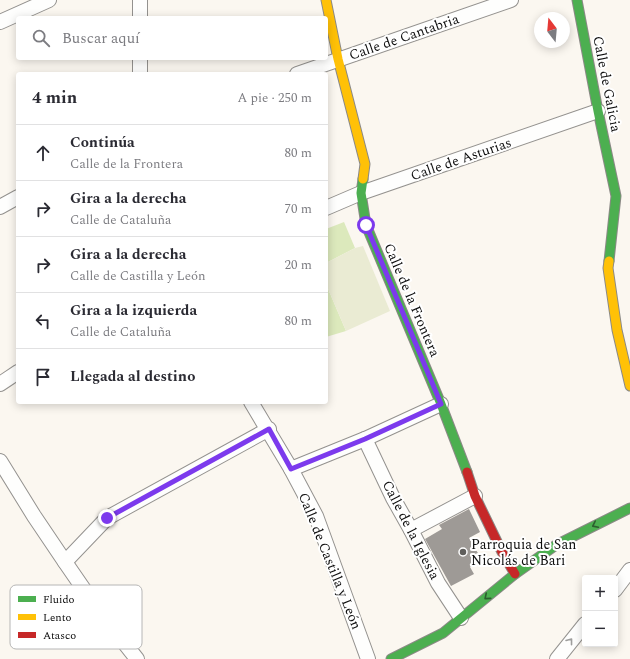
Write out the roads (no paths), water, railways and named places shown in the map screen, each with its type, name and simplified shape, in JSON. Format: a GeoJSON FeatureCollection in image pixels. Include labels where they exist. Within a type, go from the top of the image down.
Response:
{"type":"FeatureCollection","features":[{"type":"Feature","properties":{"kind":"street"},"geometry":{"type":"LineString","coordinates":[[0,22],[49,0]]}},
{"type":"Feature","properties":{"kind":"street"},"geometry":{"type":"LineString","coordinates":[[140,0],[140,16]]}},
{"type":"Feature","properties":{"kind":"street","name":"Calle de la Frontera"},"geometry":{"type":"LineString","coordinates":[[326,0],[338,59],[365,164],[361,193],[366,225],[441,404],[475,496],[502,552],[516,574]]}},
{"type":"Feature","properties":{"kind":"street","name":"Calle de Cantabria"},"geometry":{"type":"LineString","coordinates":[[302,72],[510,0]]}},
{"type":"Feature","properties":{"kind":"street","name":"Calle de Galicia"},"geometry":{"type":"LineString","coordinates":[[577,0],[616,196],[608,268],[617,330],[630,386]]}},
{"type":"Feature","properties":{"kind":"street"},"geometry":{"type":"LineString","coordinates":[[140,60],[140,72]]}},
{"type":"Feature","properties":{"kind":"street","name":"Calle de Asturias"},"geometry":{"type":"LineString","coordinates":[[328,207],[361,193],[598,111]]}},
{"type":"Feature","properties":{"kind":"street"},"geometry":{"type":"LineString","coordinates":[[0,207],[16,198]]}},
{"type":"Feature","properties":{"kind":"street"},"geometry":{"type":"LineString","coordinates":[[0,384],[16,373]]}},
{"type":"Feature","properties":{"kind":"street","name":"Calle de Castilla y León"},"geometry":{"type":"LineString","coordinates":[[252,404],[269,429],[316,516],[368,659]]}},
{"type":"Feature","properties":{"kind":"street"},"geometry":{"type":"LineString","coordinates":[[291,469],[365,439],[441,404]]}},
{"type":"Feature","properties":{"kind":"street"},"geometry":{"type":"LineString","coordinates":[[65,562],[107,518],[269,429]]}},
{"type":"Feature","properties":{"kind":"street","name":"Calle de la Iglesia"},"geometry":{"type":"LineString","coordinates":[[365,439],[393,498],[412,530],[438,583],[461,618]]}},
{"type":"Feature","properties":{"kind":"street"},"geometry":{"type":"LineString","coordinates":[[0,461],[34,516],[81,585]]}},
{"type":"Feature","properties":{"kind":"street"},"geometry":{"type":"LineString","coordinates":[[412,530],[475,496]]}},
{"type":"Feature","properties":{"kind":"street"},"geometry":{"type":"LineString","coordinates":[[391,659],[443,633],[516,574],[556,545],[630,508]]}},
{"type":"Feature","properties":{"kind":"street"},"geometry":{"type":"LineString","coordinates":[[618,586],[630,570]]}},
{"type":"Feature","properties":{"kind":"street"},"geometry":{"type":"LineString","coordinates":[[557,659],[582,628]]}},
{"type":"Feature","properties":{"kind":"street"},"geometry":{"type":"LineString","coordinates":[[129,649],[137,659]]}},
{"type":"Feature","properties":{"kind":"place","name":"Parroquia de San Nicolás de Bari"},"geometry":{"type":"Point","coordinates":[463,552]}}]}
